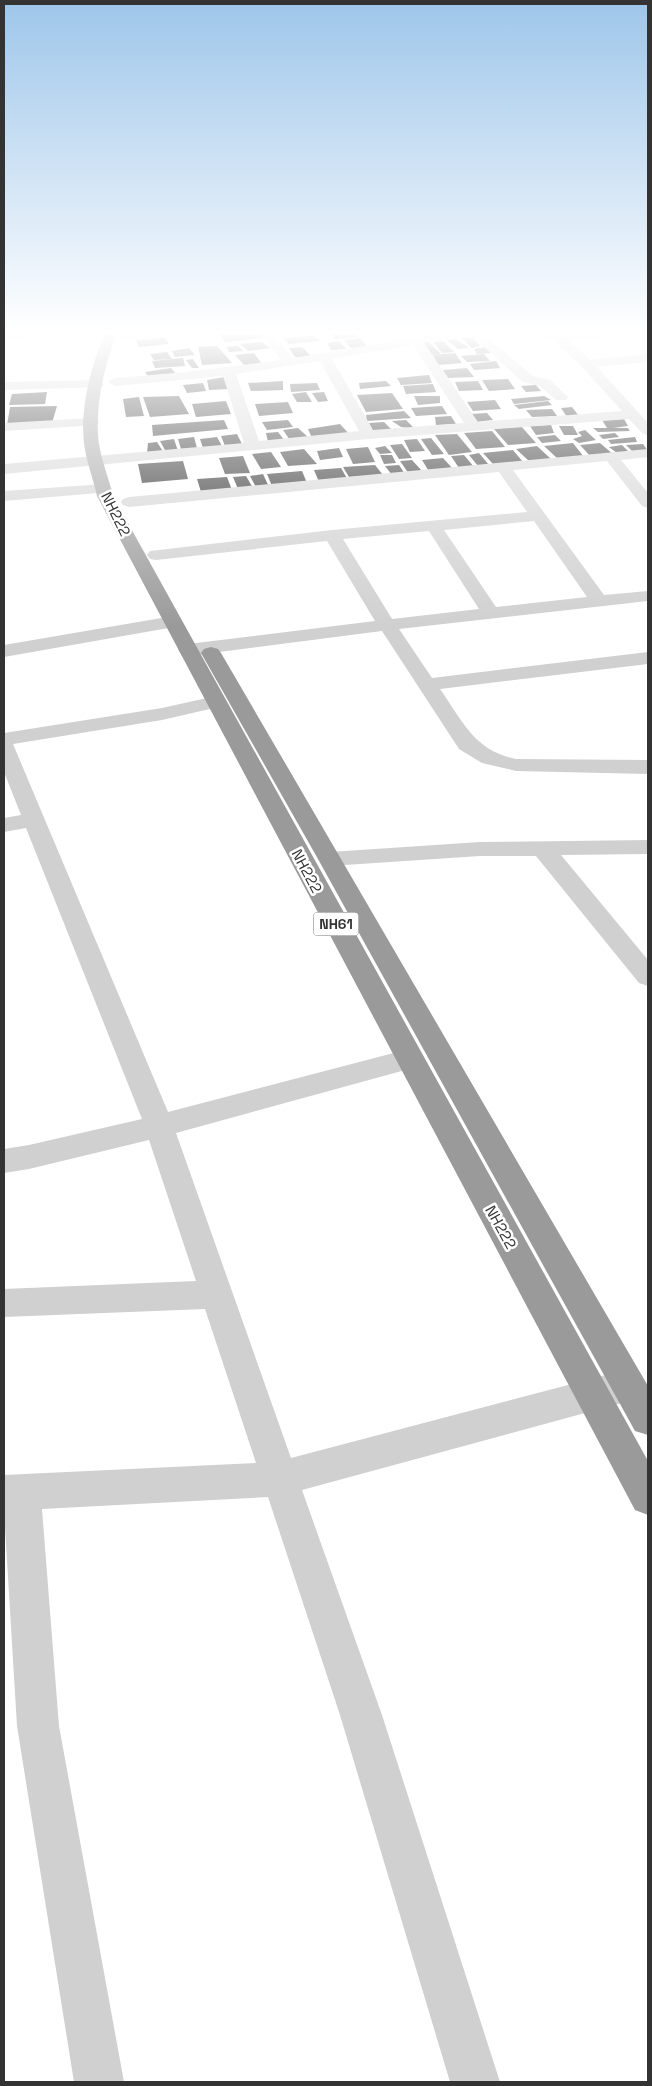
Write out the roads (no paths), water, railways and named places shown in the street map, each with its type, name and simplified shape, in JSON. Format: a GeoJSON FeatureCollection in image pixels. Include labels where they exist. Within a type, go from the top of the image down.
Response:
{"type":"FeatureCollection","features":[{"type":"Feature","properties":{"kind":"highway","name":"NH222"},"geometry":{"type":"LineString","coordinates":[[90,431],[90,434],[104,461],[129,502],[156,555],[198,649],[216,702],[648,1497]]}},
{"type":"Feature","properties":{"kind":"highway","name":"NH222"},"geometry":{"type":"LineString","coordinates":[[108,431],[104,461],[105,496],[173,622],[198,649],[330,859],[648,1419]]}},
{"type":"Feature","properties":{"kind":"street"},"geometry":{"type":"LineString","coordinates":[[248,431],[253,446]]}},
{"type":"Feature","properties":{"kind":"street"},"geometry":{"type":"LineString","coordinates":[[366,431],[368,435]]}},
{"type":"Feature","properties":{"kind":"street"},"geometry":{"type":"LineString","coordinates":[[4,469],[416,431]]}},
{"type":"Feature","properties":{"kind":"street"},"geometry":{"type":"LineString","coordinates":[[129,502],[648,453]]}},
{"type":"Feature","properties":{"kind":"street"},"geometry":{"type":"LineString","coordinates":[[611,457],[648,503]]}},
{"type":"Feature","properties":{"kind":"street"},"geometry":{"type":"LineString","coordinates":[[503,467],[600,601]]}},
{"type":"Feature","properties":{"kind":"street"},"geometry":{"type":"LineString","coordinates":[[4,496],[104,489]]}},
{"type":"Feature","properties":{"kind":"street"},"geometry":{"type":"LineString","coordinates":[[156,555],[433,524],[538,516]]}},
{"type":"Feature","properties":{"kind":"street"},"geometry":{"type":"LineString","coordinates":[[433,524],[491,614]]}},
{"type":"Feature","properties":{"kind":"street"},"geometry":{"type":"LineString","coordinates":[[332,535],[387,625],[467,744],[487,758],[501,763],[516,765],[648,767]]}},
{"type":"Feature","properties":{"kind":"street"},"geometry":{"type":"LineString","coordinates":[[198,649],[387,625],[648,596]]}},
{"type":"Feature","properties":{"kind":"street"},"geometry":{"type":"LineString","coordinates":[[4,651],[173,622]]}},
{"type":"Feature","properties":{"kind":"street"},"geometry":{"type":"LineString","coordinates":[[428,684],[648,658]]}},
{"type":"Feature","properties":{"kind":"street"},"geometry":{"type":"LineString","coordinates":[[4,739],[162,714],[216,702]]}},
{"type":"Feature","properties":{"kind":"street"},"geometry":{"type":"LineString","coordinates":[[4,746],[19,823],[159,1126],[360,1715],[475,2082]]}},
{"type":"Feature","properties":{"kind":"street"},"geometry":{"type":"LineString","coordinates":[[330,859],[480,849],[648,847]]}},
{"type":"Feature","properties":{"kind":"street"},"geometry":{"type":"LineString","coordinates":[[542,848],[648,977]]}},
{"type":"Feature","properties":{"kind":"street"},"geometry":{"type":"LineString","coordinates":[[4,1160],[29,1157],[159,1126],[409,1059]]}},
{"type":"Feature","properties":{"kind":"street"},"geometry":{"type":"LineString","coordinates":[[4,1303],[217,1294]]}},
{"type":"Feature","properties":{"kind":"street"},"geometry":{"type":"LineString","coordinates":[[99,2082],[38,1726],[13,1493],[280,1479],[629,1385]]}}]}
